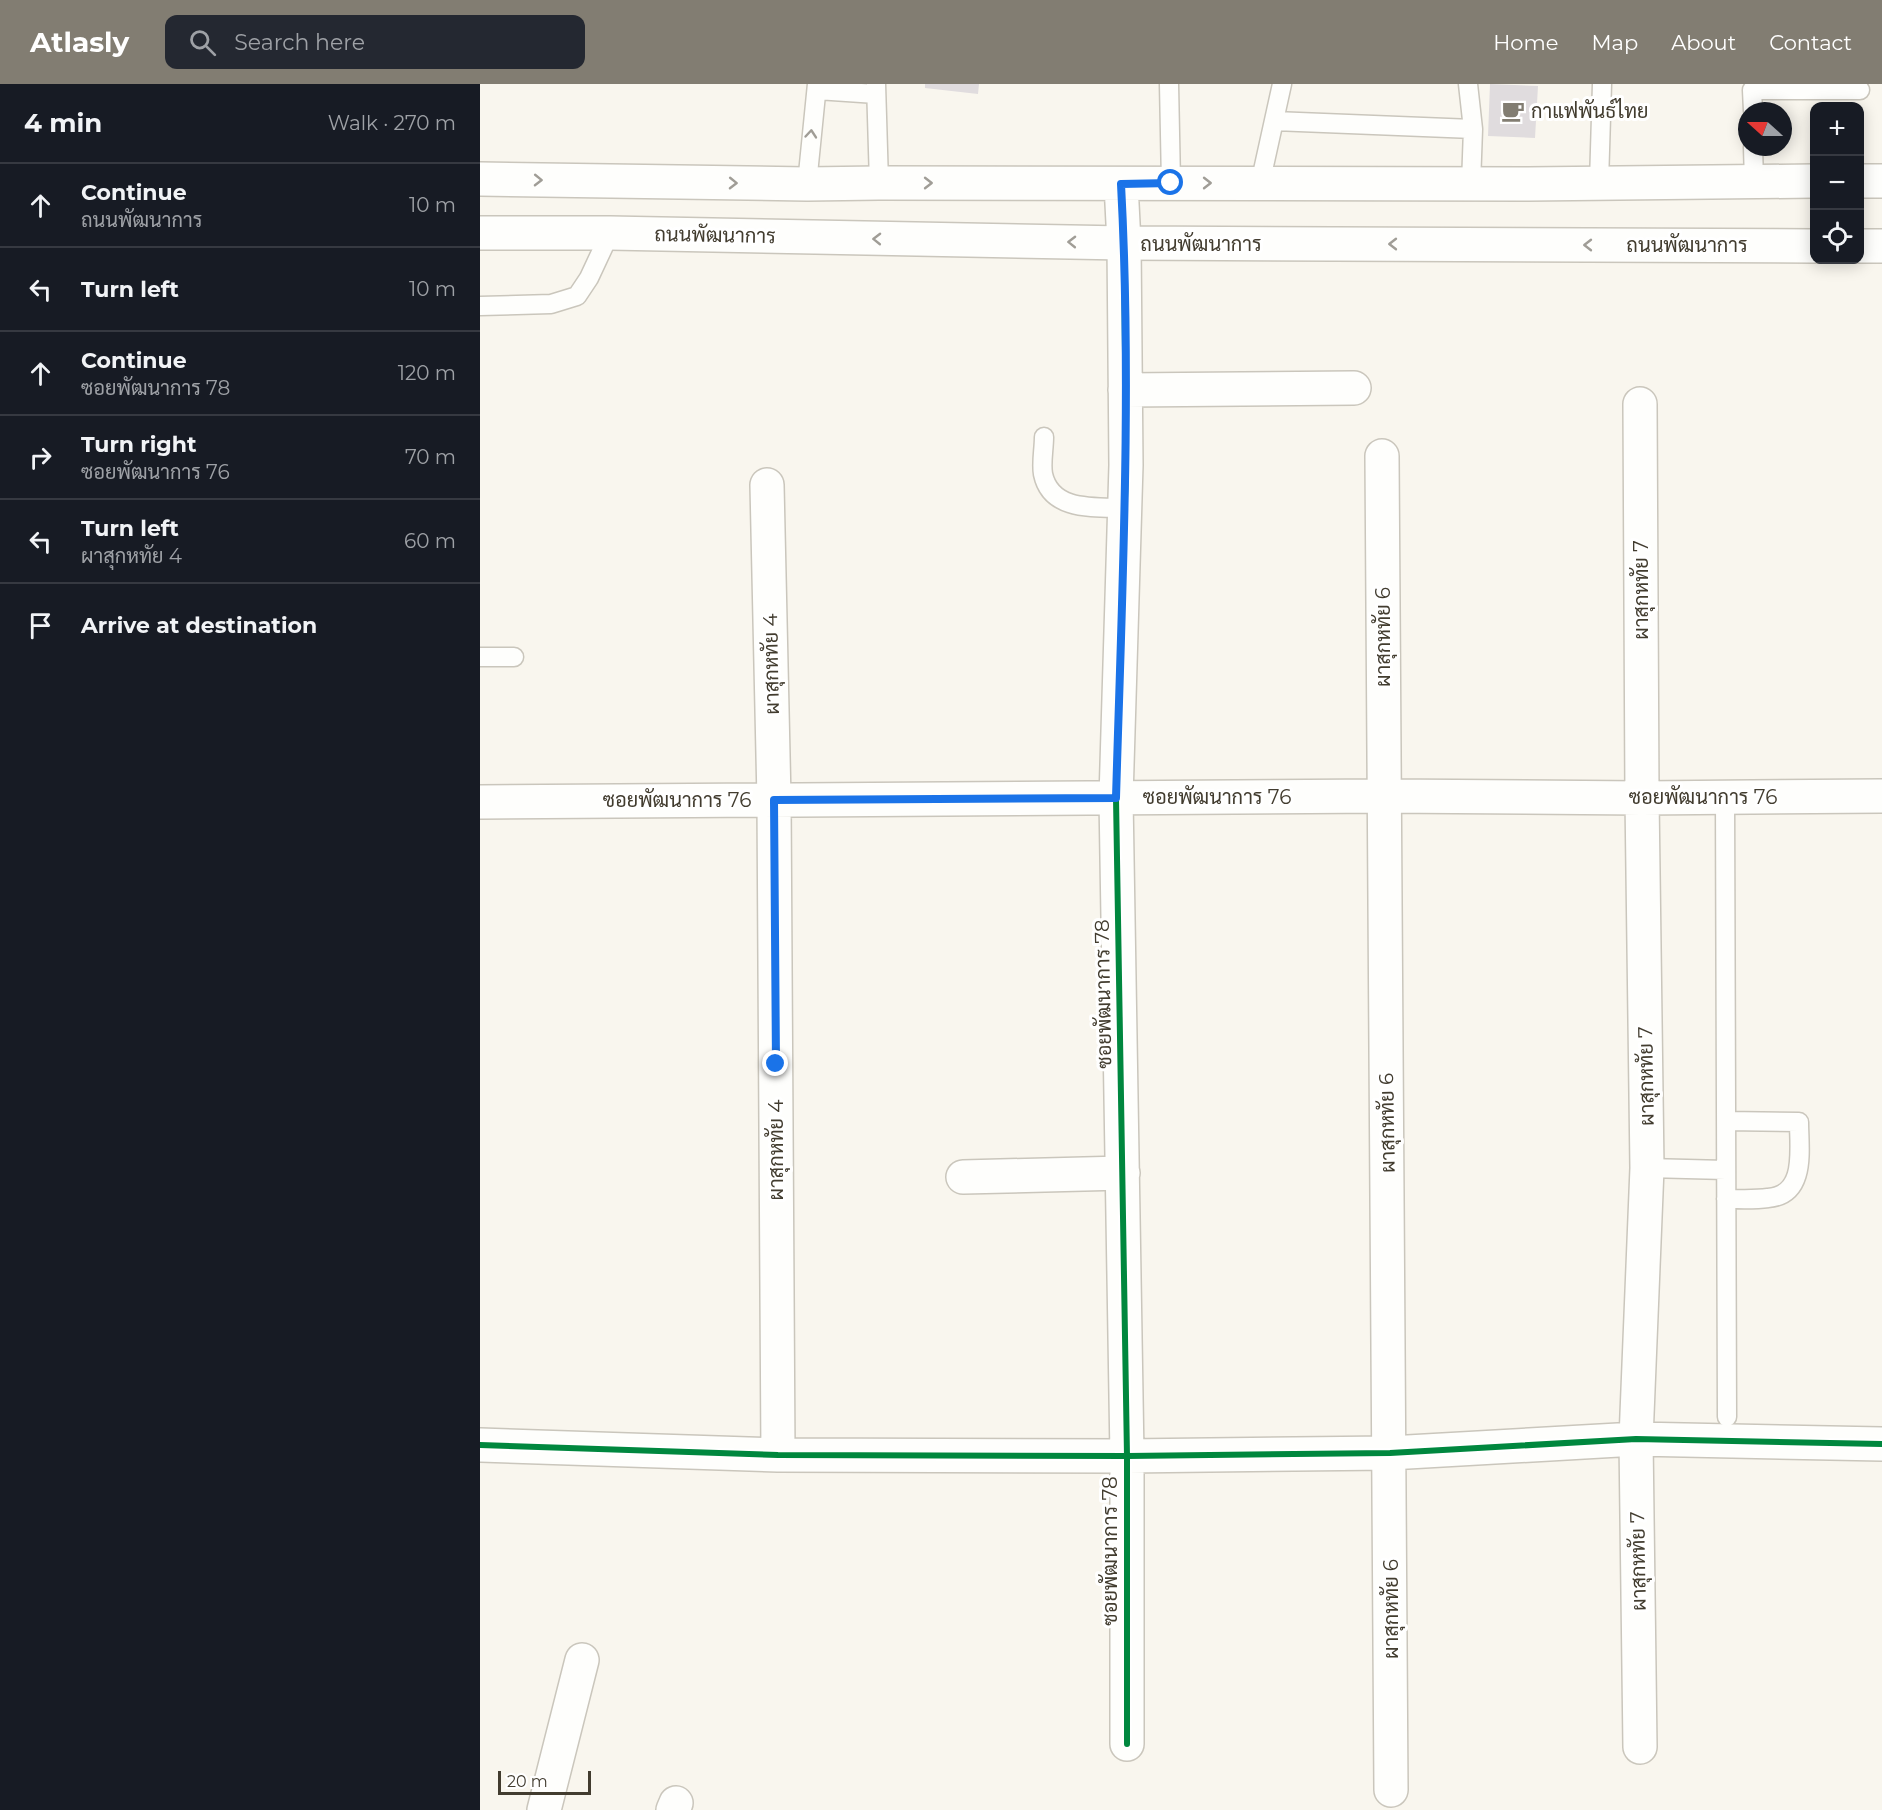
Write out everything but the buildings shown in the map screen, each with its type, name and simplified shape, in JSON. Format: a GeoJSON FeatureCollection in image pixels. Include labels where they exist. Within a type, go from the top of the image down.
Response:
{"type":"FeatureCollection","features":[{"type":"Feature","properties":{"kind":"street"},"geometry":{"type":"LineString","coordinates":[[480,179],[807,184],[1810,181]]}},
{"type":"Feature","properties":{"kind":"street"},"geometry":{"type":"LineString","coordinates":[[1864,181],[1882,181]]}},
{"type":"Feature","properties":{"kind":"street","name":"ซอยพัฒนาการ 78"},"geometry":{"type":"LineString","coordinates":[[1121,184],[1124,243],[1125,508],[1116,798],[1127,1456],[1127,1743]]}},
{"type":"Feature","properties":{"kind":"street","name":"ถนนพัฒนาการ"},"geometry":{"type":"LineString","coordinates":[[480,233],[610,233],[1124,243],[1810,246]]}},
{"type":"Feature","properties":{"kind":"street"},"geometry":{"type":"LineString","coordinates":[[1864,246],[1882,246]]}},
{"type":"Feature","properties":{"kind":"street"},"geometry":{"type":"LineString","coordinates":[[1125,390],[1354,388]]}},
{"type":"Feature","properties":{"kind":"street","name":"ผาสุกหทัย 7"},"geometry":{"type":"LineString","coordinates":[[1640,404],[1647,1168],[1636,1439],[1640,1747]]}},
{"type":"Feature","properties":{"kind":"street","name":"ผาสุกหทัย 6"},"geometry":{"type":"LineString","coordinates":[[1382,456],[1391,1790]]}},
{"type":"Feature","properties":{"kind":"street","name":"ผาสุกหทัย 4"},"geometry":{"type":"LineString","coordinates":[[767,485],[774,800],[778,1455]]}},
{"type":"Feature","properties":{"kind":"street","name":"ซอยพัฒนาการ 76"},"geometry":{"type":"LineString","coordinates":[[480,802],[1384,796],[1642,798],[1882,796]]}},
{"type":"Feature","properties":{"kind":"street"},"geometry":{"type":"LineString","coordinates":[[963,1177],[1123,1173]]}},
{"type":"Feature","properties":{"kind":"street"},"geometry":{"type":"LineString","coordinates":[[480,1446],[778,1455],[1127,1456],[1390,1453],[1636,1439],[1882,1444]]}},
{"type":"Feature","properties":{"kind":"street"},"geometry":{"type":"LineString","coordinates":[[544,1810],[582,1660]]}},
{"type":"Feature","properties":{"kind":"lane"},"geometry":{"type":"LineString","coordinates":[[1168,84],[1171,183]]}},
{"type":"Feature","properties":{"kind":"lane"},"geometry":{"type":"LineString","coordinates":[[1260,183],[1282,84]]}},
{"type":"Feature","properties":{"kind":"lane"},"geometry":{"type":"LineString","coordinates":[[1468,84],[1473,129],[1471,183]]}},
{"type":"Feature","properties":{"kind":"lane"},"geometry":{"type":"LineString","coordinates":[[1599,183],[1602,84]]}},
{"type":"Feature","properties":{"kind":"lane"},"geometry":{"type":"LineString","coordinates":[[807,184],[817,87],[876,89],[879,183]]}},
{"type":"Feature","properties":{"kind":"lane"},"geometry":{"type":"LineString","coordinates":[[1753,102],[1752,90],[1860,90]]}},
{"type":"Feature","properties":{"kind":"lane"},"geometry":{"type":"LineString","coordinates":[[1274,121],[1473,129]]}},
{"type":"Feature","properties":{"kind":"lane"},"geometry":{"type":"LineString","coordinates":[[1753,156],[1754,182]]}},
{"type":"Feature","properties":{"kind":"lane"},"geometry":{"type":"LineString","coordinates":[[480,306],[551,304],[578,296],[610,233]]}},
{"type":"Feature","properties":{"kind":"lane"},"geometry":{"type":"LineString","coordinates":[[1044,437],[1043,472],[1048,489],[1059,499],[1075,506],[1125,508]]}},
{"type":"Feature","properties":{"kind":"lane"},"geometry":{"type":"LineString","coordinates":[[480,657],[514,657]]}},
{"type":"Feature","properties":{"kind":"lane"},"geometry":{"type":"LineString","coordinates":[[1725,797],[1727,1417]]}},
{"type":"Feature","properties":{"kind":"lane"},"geometry":{"type":"LineString","coordinates":[[1726,1121],[1799,1122],[1799,1172],[1790,1189],[1771,1198],[1726,1199]]}},
{"type":"Feature","properties":{"kind":"lane"},"geometry":{"type":"LineString","coordinates":[[1647,1168],[1726,1170]]}},
{"type":"Feature","properties":{"kind":"cycle path"},"geometry":{"type":"LineString","coordinates":[[1124,243],[1126,465],[1116,798],[1127,1456],[1127,1744]]}},
{"type":"Feature","properties":{"kind":"cycle path"},"geometry":{"type":"LineString","coordinates":[[480,1445],[778,1455],[1127,1456],[1390,1453],[1636,1439],[1882,1444]]}},
{"type":"Feature","properties":{"kind":"place","name":"กาแฟพันธ์ไทย"},"geometry":{"type":"Point","coordinates":[1513,111]}},
{"type":"Feature","properties":{"kind":"route"},"geometry":{"type":"LineString","coordinates":[[776,1064],[774,800],[1116,798],[1126,465],[1124,243],[1121,184],[1171,183]]}}]}
